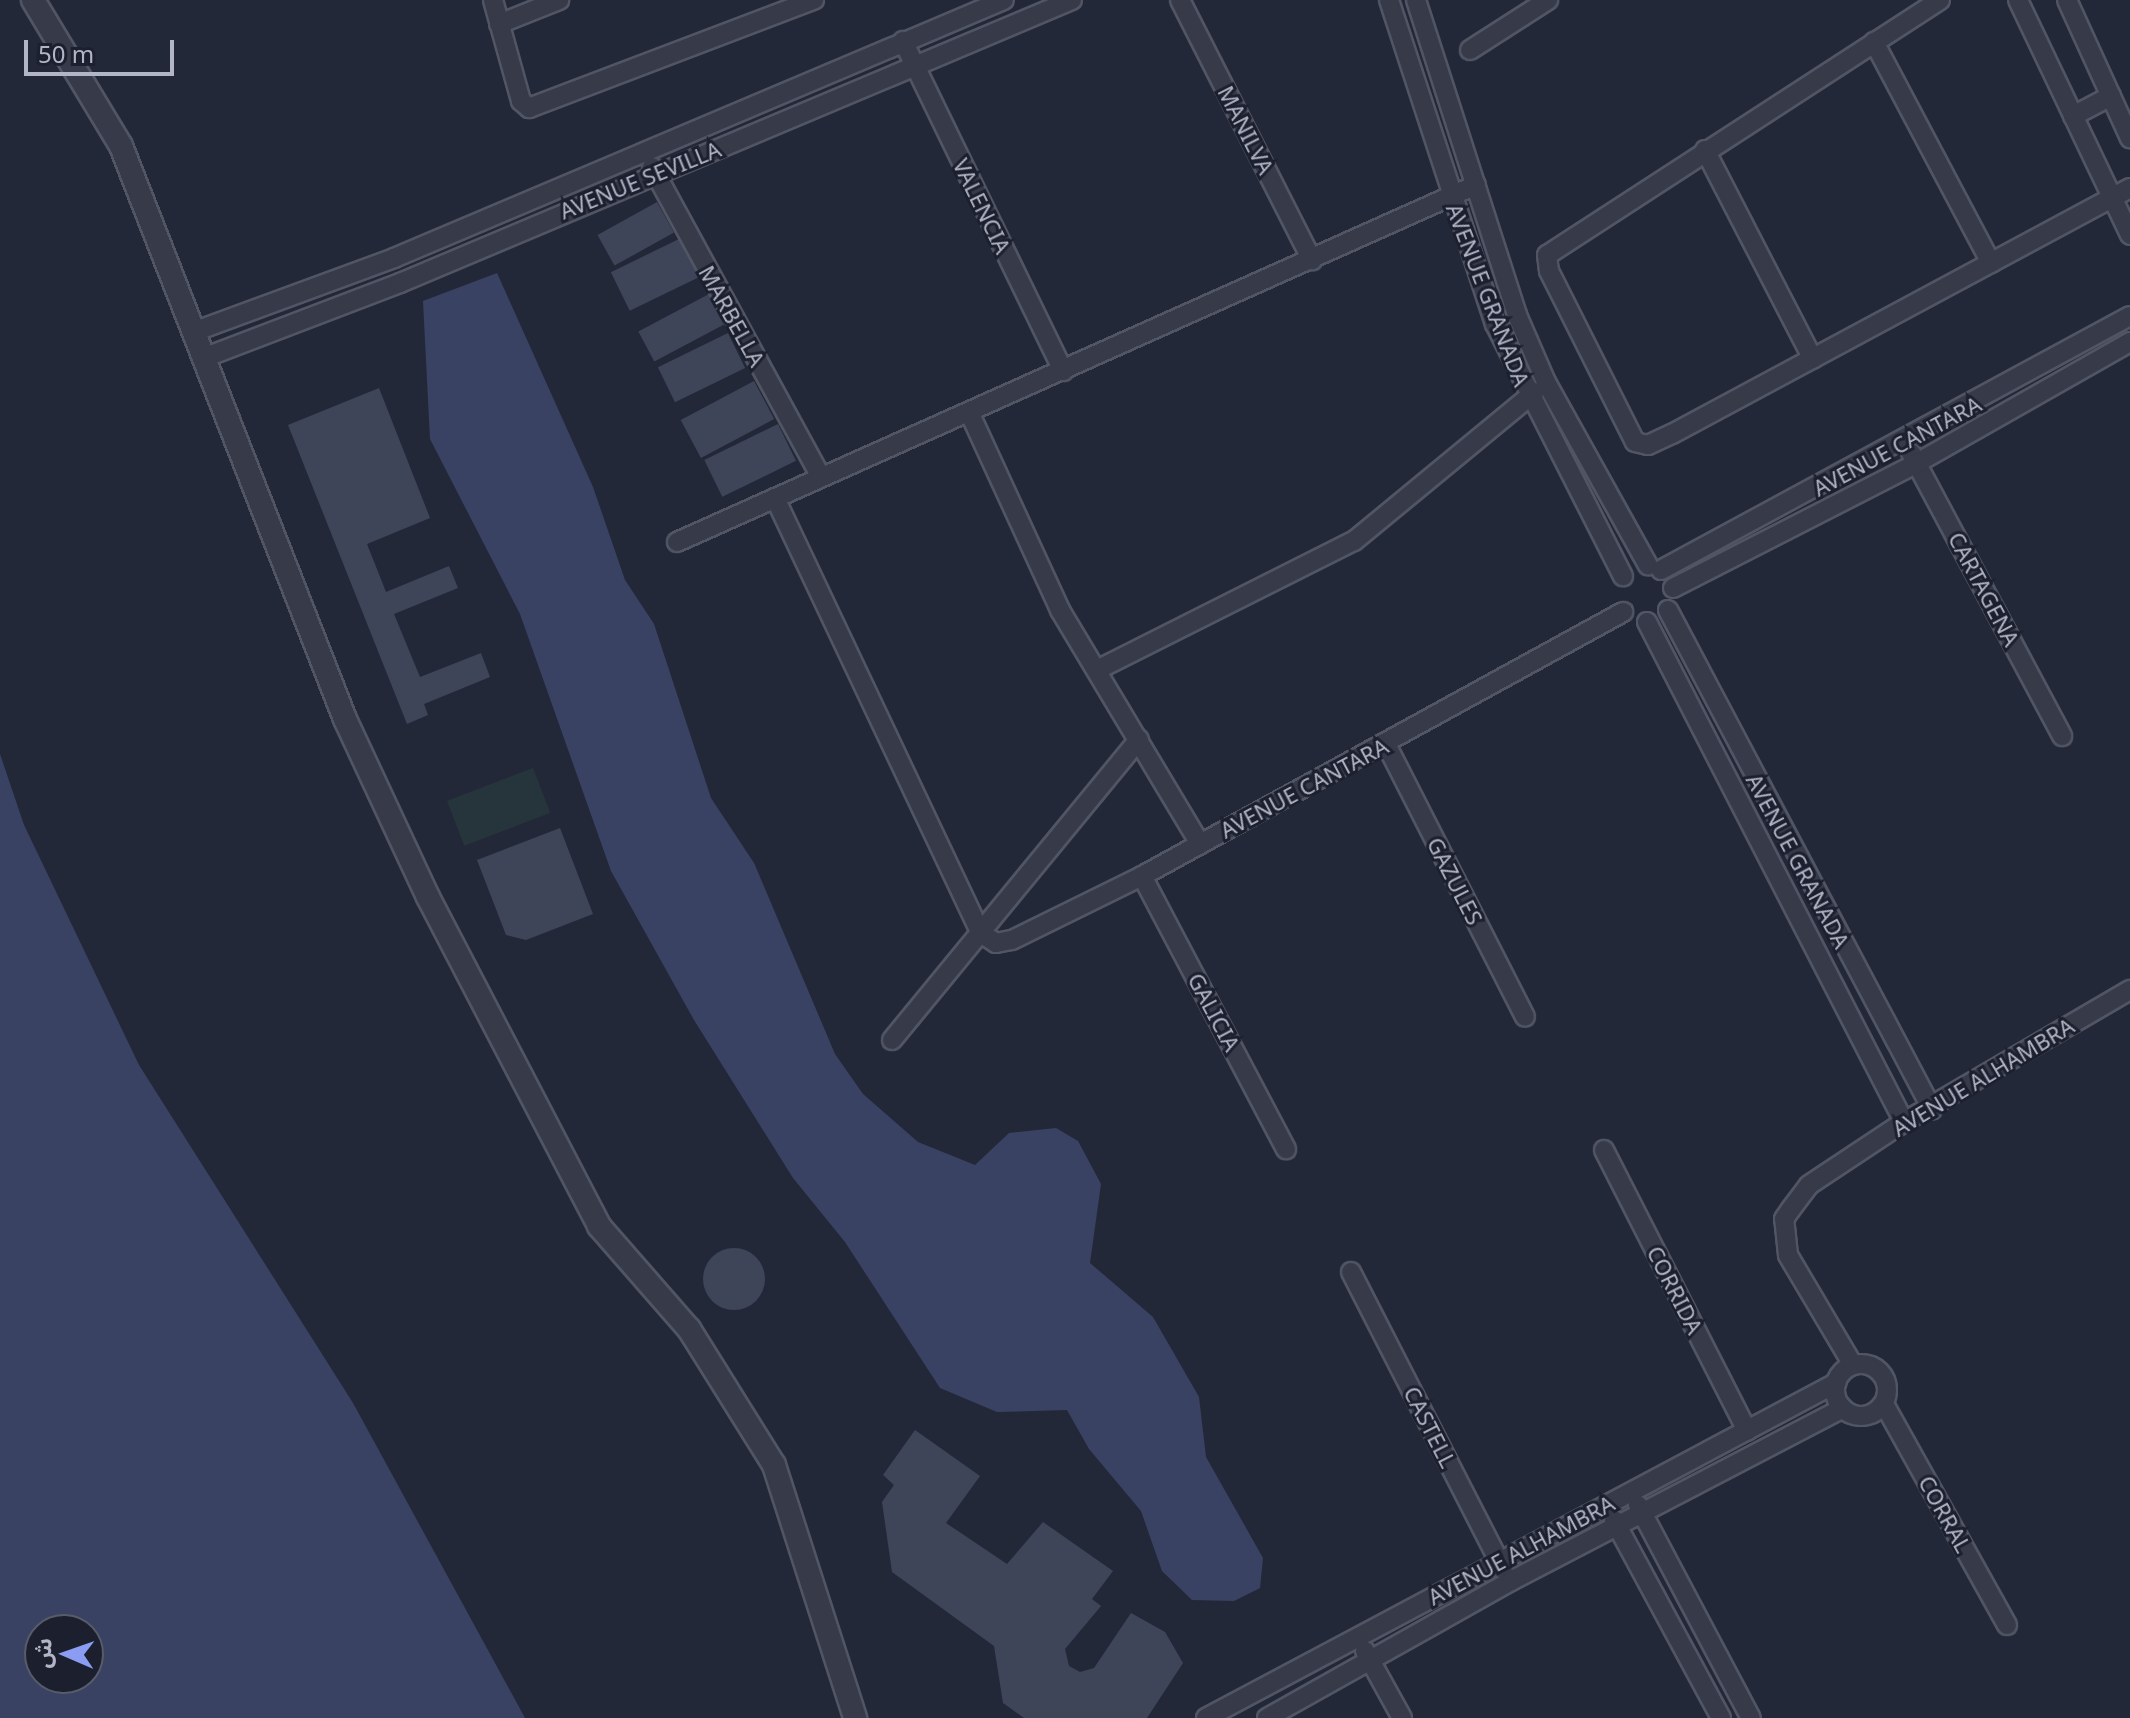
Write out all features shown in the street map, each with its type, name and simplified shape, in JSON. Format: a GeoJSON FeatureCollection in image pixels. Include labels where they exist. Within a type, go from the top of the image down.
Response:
{"type":"FeatureCollection","features":[{"type":"Feature","properties":{"kind":"street"},"geometry":{"type":"LineString","coordinates":[[33,0],[121,146],[196,331],[345,719],[565,1166],[599,1226],[689,1329],[774,1465],[855,1718]]}},
{"type":"Feature","properties":{"kind":"street"},"geometry":{"type":"LineString","coordinates":[[493,0],[521,101],[533,107],[814,0]]}},
{"type":"Feature","properties":{"kind":"street"},"geometry":{"type":"LineString","coordinates":[[499,24],[559,0]]}},
{"type":"Feature","properties":{"kind":"street","name":"AVENUE SEVILLA"},"geometry":{"type":"LineString","coordinates":[[196,331],[394,258],[1004,0]]}},
{"type":"Feature","properties":{"kind":"street","name":"AVENUE SEVILLA"},"geometry":{"type":"LineString","coordinates":[[206,357],[655,176],[1072,0]]}},
{"type":"Feature","properties":{"kind":"street","name":"MANILVA"},"geometry":{"type":"LineString","coordinates":[[1180,0],[1312,260]]}},
{"type":"Feature","properties":{"kind":"street","name":"AVENUE GRANADA"},"geometry":{"type":"LineString","coordinates":[[1389,0],[1450,198],[1528,398],[1623,576]]}},
{"type":"Feature","properties":{"kind":"street","name":"AVENUE GRANADA"},"geometry":{"type":"LineString","coordinates":[[1416,0],[1476,185],[1546,382],[1654,568]]}},
{"type":"Feature","properties":{"kind":"street"},"geometry":{"type":"LineString","coordinates":[[1470,50],[1548,0]]}},
{"type":"Feature","properties":{"kind":"street"},"geometry":{"type":"LineString","coordinates":[[1940,0],[1547,255],[1549,271],[1635,442],[1648,445],[2130,188]]}},
{"type":"Feature","properties":{"kind":"street"},"geometry":{"type":"LineString","coordinates":[[2018,0],[2130,235]]}},
{"type":"Feature","properties":{"kind":"street"},"geometry":{"type":"LineString","coordinates":[[2067,0],[2111,96],[2125,111],[2130,138]]}},
{"type":"Feature","properties":{"kind":"street","name":"VALENCIA"},"geometry":{"type":"LineString","coordinates":[[903,41],[1063,371]]}},
{"type":"Feature","properties":{"kind":"street"},"geometry":{"type":"LineString","coordinates":[[1874,42],[1991,263]]}},
{"type":"Feature","properties":{"kind":"street"},"geometry":{"type":"LineString","coordinates":[[2073,116],[2111,96]]}},
{"type":"Feature","properties":{"kind":"street"},"geometry":{"type":"LineString","coordinates":[[1705,150],[1813,359]]}},
{"type":"Feature","properties":{"kind":"street","name":"MARBELLA"},"geometry":{"type":"LineString","coordinates":[[646,152],[655,176],[821,477]]}},
{"type":"Feature","properties":{"kind":"street"},"geometry":{"type":"LineString","coordinates":[[677,542],[970,414],[1476,185]]}},
{"type":"Feature","properties":{"kind":"street","name":"AVENUE CANTARA"},"geometry":{"type":"LineString","coordinates":[[1654,568],[1905,443],[2130,316]]}},
{"type":"Feature","properties":{"kind":"street"},"geometry":{"type":"LineString","coordinates":[[1673,588],[1917,463],[2130,342]]}},
{"type":"Feature","properties":{"kind":"street"},"geometry":{"type":"LineString","coordinates":[[1099,669],[1354,541],[1546,382]]}},
{"type":"Feature","properties":{"kind":"street"},"geometry":{"type":"LineString","coordinates":[[970,414],[1024,539],[1200,844]]}},
{"type":"Feature","properties":{"kind":"street","name":"CARTAGENA"},"geometry":{"type":"LineString","coordinates":[[1905,443],[2062,736]]}},
{"type":"Feature","properties":{"kind":"street"},"geometry":{"type":"LineString","coordinates":[[775,498],[981,933]]}},
{"type":"Feature","properties":{"kind":"street"},"geometry":{"type":"LineString","coordinates":[[1654,568],[1673,588],[1668,610],[1647,622],[1623,612],[1617,594],[1623,576],[1654,568]]}},
{"type":"Feature","properties":{"kind":"street","name":"AVENUE GRANADA"},"geometry":{"type":"LineString","coordinates":[[1668,610],[1932,1109]]}},
{"type":"Feature","properties":{"kind":"street","name":"AVENUE CANTARA"},"geometry":{"type":"LineString","coordinates":[[981,933],[996,943],[1012,940],[1142,876],[1623,612]]}},
{"type":"Feature","properties":{"kind":"street","name":"AVENUE GRANADA"},"geometry":{"type":"LineString","coordinates":[[1647,622],[1904,1122]]}},
{"type":"Feature","properties":{"kind":"street"},"geometry":{"type":"LineString","coordinates":[[892,1040],[1139,739]]}},
{"type":"Feature","properties":{"kind":"street","name":"GAZULES"},"geometry":{"type":"LineString","coordinates":[[1386,744],[1525,1017]]}},
{"type":"Feature","properties":{"kind":"street","name":"GALICIA"},"geometry":{"type":"LineString","coordinates":[[1142,876],[1286,1149]]}},
{"type":"Feature","properties":{"kind":"street","name":"AVENUE ALHAMBRA"},"geometry":{"type":"LineString","coordinates":[[1853,1365],[1788,1255],[1784,1219],[1809,1185],[1904,1122],[1932,1109],[2130,990]]}},
{"type":"Feature","properties":{"kind":"street","name":"CORRIDA"},"geometry":{"type":"LineString","coordinates":[[1604,1150],[1747,1431]]}},
{"type":"Feature","properties":{"kind":"street","name":"CASTELL"},"geometry":{"type":"LineString","coordinates":[[1351,1272],[1511,1581]]}},
{"type":"Feature","properties":{"kind":"street"},"geometry":{"type":"LineString","coordinates":[[1853,1365],[1869,1365],[1882,1374],[1884,1404],[1863,1416],[1843,1408],[1836,1383],[1853,1365]]}},
{"type":"Feature","properties":{"kind":"street","name":"AVENUE ALHAMBRA"},"geometry":{"type":"LineString","coordinates":[[1206,1718],[1498,1559],[1608,1506],[1836,1383]]}},
{"type":"Feature","properties":{"kind":"street","name":"CORRAL"},"geometry":{"type":"LineString","coordinates":[[1884,1404],[2007,1625]]}},
{"type":"Feature","properties":{"kind":"street","name":"AVENUE ALHAMBRA"},"geometry":{"type":"LineString","coordinates":[[1267,1718],[1511,1581],[1619,1528],[1843,1408]]}},
{"type":"Feature","properties":{"kind":"street"},"geometry":{"type":"LineString","coordinates":[[1631,1492],[1751,1718]]}},
{"type":"Feature","properties":{"kind":"street"},"geometry":{"type":"LineString","coordinates":[[1608,1506],[1721,1718]]}},
{"type":"Feature","properties":{"kind":"street"},"geometry":{"type":"LineString","coordinates":[[1357,1638],[1402,1718]]}},
{"type":"Feature","properties":{"kind":"shaded area"},"geometry":{"type":"Polygon","coordinates":[[[533,768],[550,813],[464,846],[447,801],[533,768]]]}},
{"type":"Feature","properties":{"kind":"water"},"geometry":{"type":"Polygon","coordinates":[[[497,273],[593,487],[625,580],[654,624],[711,798],[754,863],[835,1054],[863,1094],[918,1142],[975,1165],[1009,1133],[1056,1128],[1078,1141],[1101,1184],[1090,1263],[1153,1317],[1199,1397],[1206,1457],[1263,1558],[1260,1588],[1234,1601],[1192,1600],[1162,1571],[1141,1511],[1089,1449],[1067,1410],[997,1412],[940,1388],[845,1242],[793,1178],[694,1020],[611,871],[520,614],[430,439],[423,301],[497,273]]]}},
{"type":"Feature","properties":{"kind":"water"},"geometry":{"type":"Polygon","coordinates":[[[0,754],[24,825],[139,1065],[353,1403],[525,1718],[0,1718],[0,754]]]}},
{"type":"Feature","properties":{"kind":"building"},"geometry":{"type":"Polygon","coordinates":[[[657,202],[674,233],[614,266],[598,235],[657,202]]]}},
{"type":"Feature","properties":{"kind":"building"},"geometry":{"type":"Polygon","coordinates":[[[681,238],[700,277],[630,311],[611,272],[681,238]]]}},
{"type":"Feature","properties":{"kind":"building"},"geometry":{"type":"Polygon","coordinates":[[[709,294],[725,324],[654,362],[638,332],[709,294]]]}},
{"type":"Feature","properties":{"kind":"building"},"geometry":{"type":"Polygon","coordinates":[[[728,333],[745,368],[675,402],[658,367],[728,333]]]}},
{"type":"Feature","properties":{"kind":"building"},"geometry":{"type":"Polygon","coordinates":[[[754,381],[774,419],[701,458],[681,420],[754,381]]]}},
{"type":"Feature","properties":{"kind":"building"},"geometry":{"type":"Polygon","coordinates":[[[379,388],[430,518],[367,544],[386,592],[449,566],[458,588],[394,614],[420,677],[481,653],[490,677],[424,704],[428,715],[407,724],[288,425],[379,388]]]}},
{"type":"Feature","properties":{"kind":"building"},"geometry":{"type":"Polygon","coordinates":[[[778,424],[796,461],[722,497],[704,460],[778,424]]]}},
{"type":"Feature","properties":{"kind":"building"},"geometry":{"type":"Polygon","coordinates":[[[560,828],[593,914],[526,940],[506,935],[477,860],[560,828]]]}},
{"type":"Feature","properties":{"kind":"building"},"geometry":{"type":"Polygon","coordinates":[[[734,1248],[756,1257],[765,1279],[756,1301],[734,1310],[712,1301],[703,1279],[712,1257],[734,1248]]]}},
{"type":"Feature","properties":{"kind":"building"},"geometry":{"type":"Polygon","coordinates":[[[915,1430],[980,1476],[946,1523],[1007,1564],[1043,1522],[1113,1571],[1092,1599],[1101,1606],[1065,1649],[1069,1666],[1080,1672],[1094,1668],[1131,1613],[1165,1632],[1183,1663],[1147,1718],[1024,1718],[1003,1703],[994,1646],[892,1572],[882,1502],[894,1485],[883,1475],[915,1430]]]}}]}
